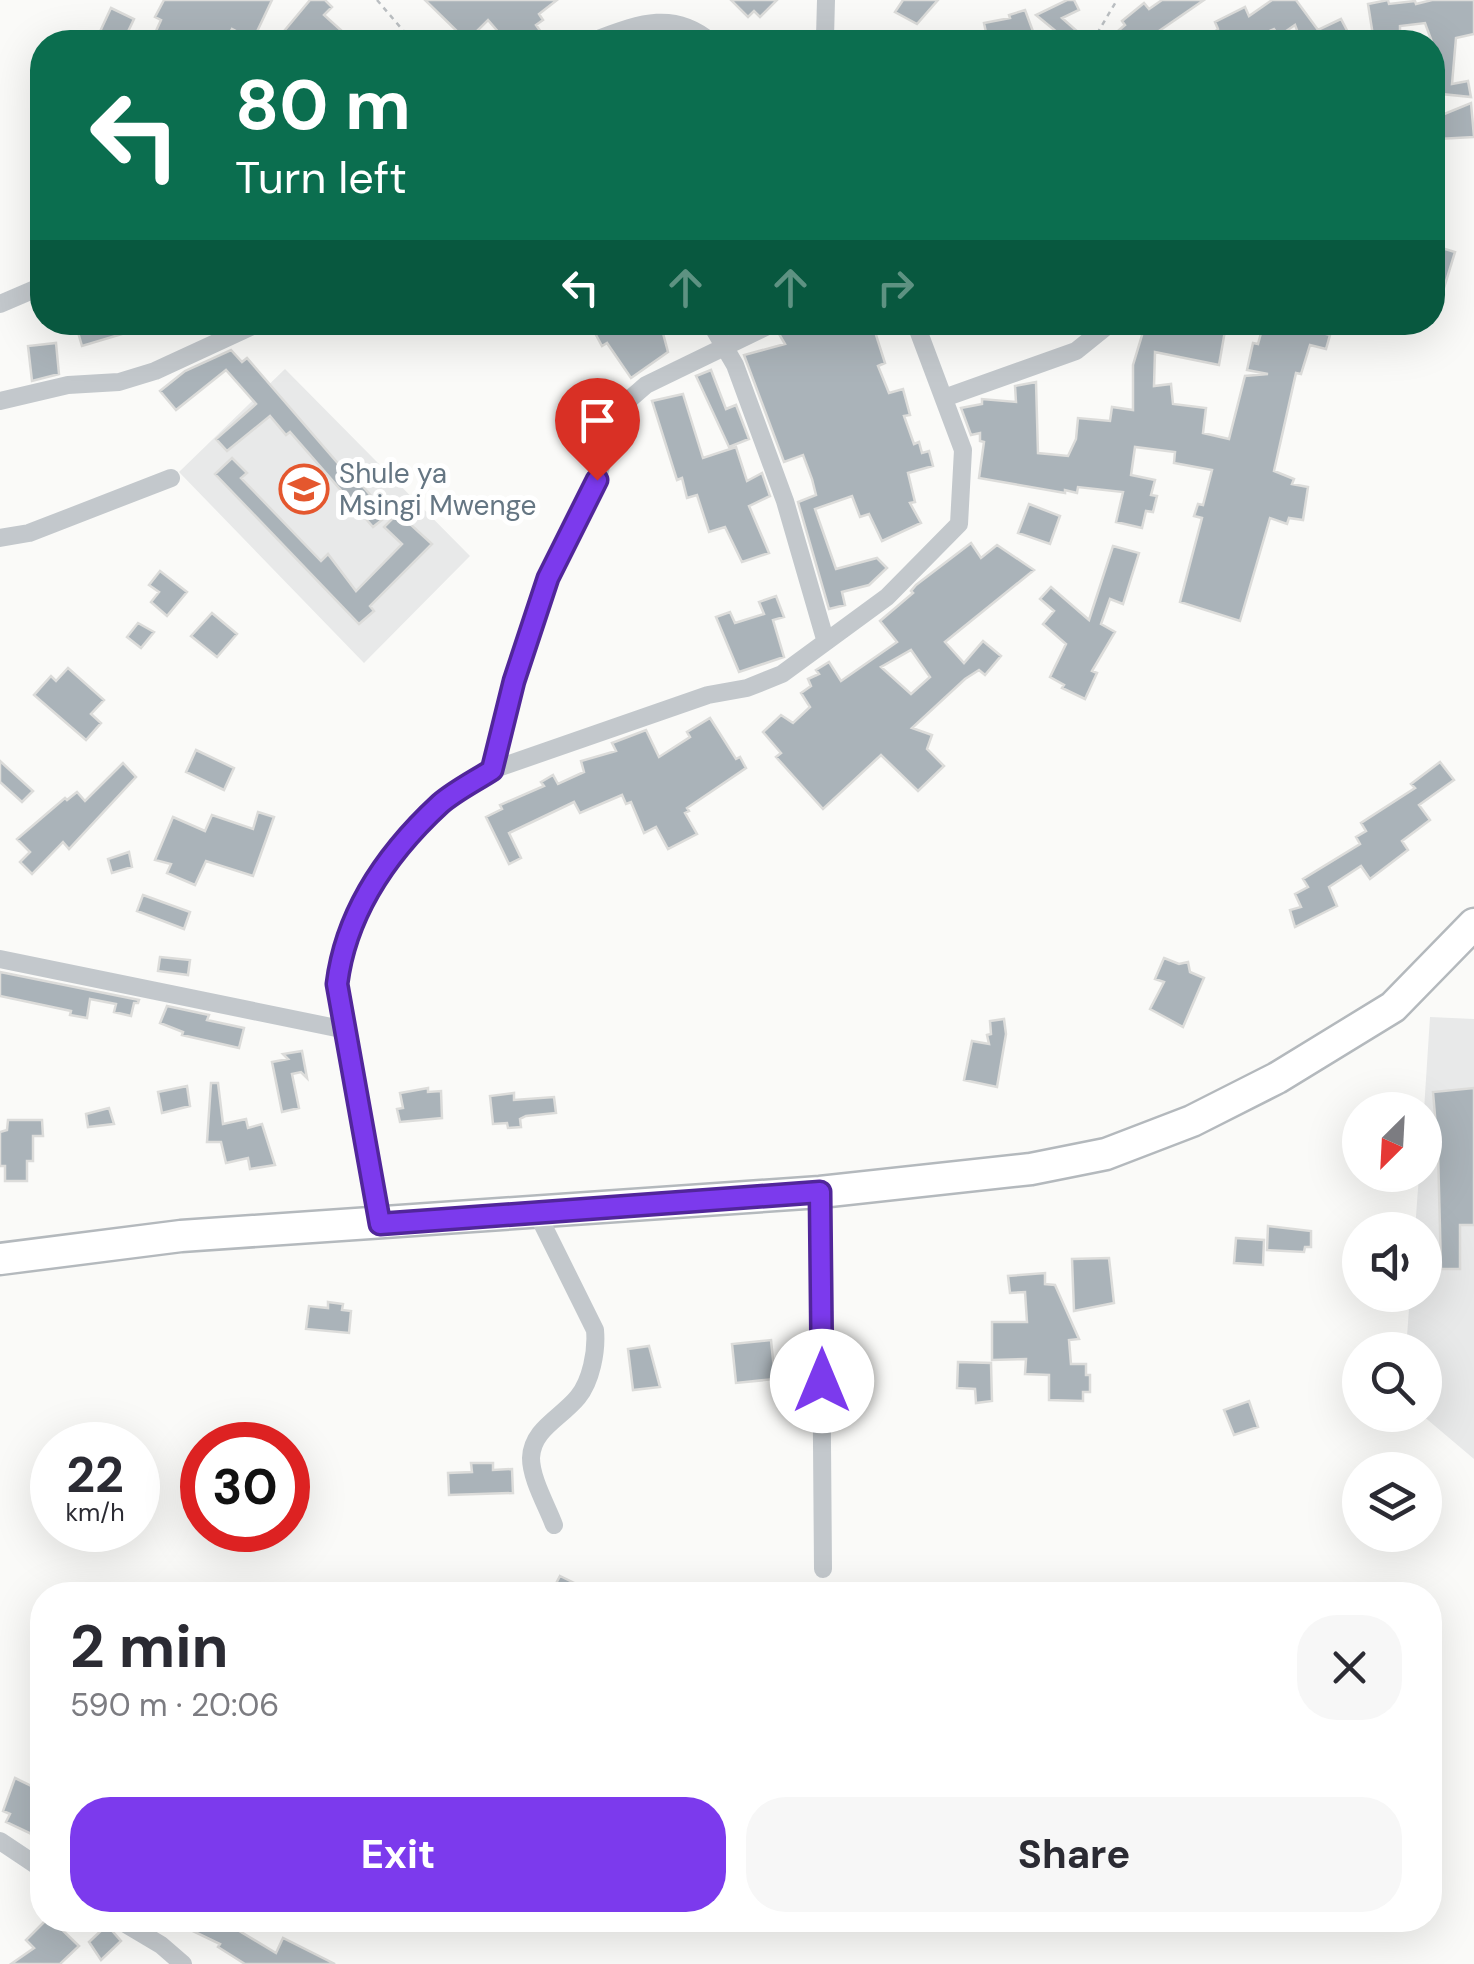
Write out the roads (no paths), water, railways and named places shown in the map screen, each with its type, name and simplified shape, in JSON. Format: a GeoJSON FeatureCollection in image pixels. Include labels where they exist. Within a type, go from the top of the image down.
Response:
{"type":"FeatureCollection","features":[{"type":"Feature","properties":{"kind":"highway"},"geometry":{"type":"LineString","coordinates":[[0,1259],[181,1236],[820,1192],[1030,1169],[1106,1154],[1192,1121],[1278,1078],[1393,1007],[1474,924]]}},
{"type":"Feature","properties":{"kind":"street"},"geometry":{"type":"LineString","coordinates":[[826,0],[827,30]]}},
{"type":"Feature","properties":{"kind":"street"},"geometry":{"type":"LineString","coordinates":[[630,30],[656,22],[681,22],[693,30]]}},
{"type":"Feature","properties":{"kind":"street"},"geometry":{"type":"LineString","coordinates":[[0,304],[30,291]]}},
{"type":"Feature","properties":{"kind":"street"},"geometry":{"type":"LineString","coordinates":[[0,401],[68,385],[119,382],[156,371],[234,335]]}},
{"type":"Feature","properties":{"kind":"street"},"geometry":{"type":"LineString","coordinates":[[718,335],[786,501],[826,639]]}},
{"type":"Feature","properties":{"kind":"street"},"geometry":{"type":"LineString","coordinates":[[492,770],[514,681],[548,578],[597,480],[616,411],[646,385],[750,335]]}},
{"type":"Feature","properties":{"kind":"street"},"geometry":{"type":"LineString","coordinates":[[380,1224],[337,984],[340,954],[352,919],[385,863],[442,802],[492,770],[708,695],[747,688],[782,674],[888,597],[959,524],[963,450],[920,335]]}},
{"type":"Feature","properties":{"kind":"street"},"geometry":{"type":"LineString","coordinates":[[944,398],[1076,351],[1096,335]]}},
{"type":"Feature","properties":{"kind":"street"},"geometry":{"type":"LineString","coordinates":[[0,538],[29,533],[171,478]]}},
{"type":"Feature","properties":{"kind":"street"},"geometry":{"type":"LineString","coordinates":[[0,959],[346,1030]]}},
{"type":"Feature","properties":{"kind":"street"},"geometry":{"type":"LineString","coordinates":[[820,1192],[823,1569]]}},
{"type":"Feature","properties":{"kind":"street"},"geometry":{"type":"LineString","coordinates":[[537,1213],[595,1330],[596,1346],[580,1396],[543,1429],[534,1443],[531,1462],[554,1525]]}},
{"type":"Feature","properties":{"kind":"street"},"geometry":{"type":"LineString","coordinates":[[0,1841],[30,1861]]}},
{"type":"Feature","properties":{"kind":"street"},"geometry":{"type":"LineString","coordinates":[[140,1932],[184,1964]]}},
{"type":"Feature","properties":{"kind":"place","name":"Shule ya Msingi Mwenge"},"geometry":{"type":"Point","coordinates":[304,489]}}]}
